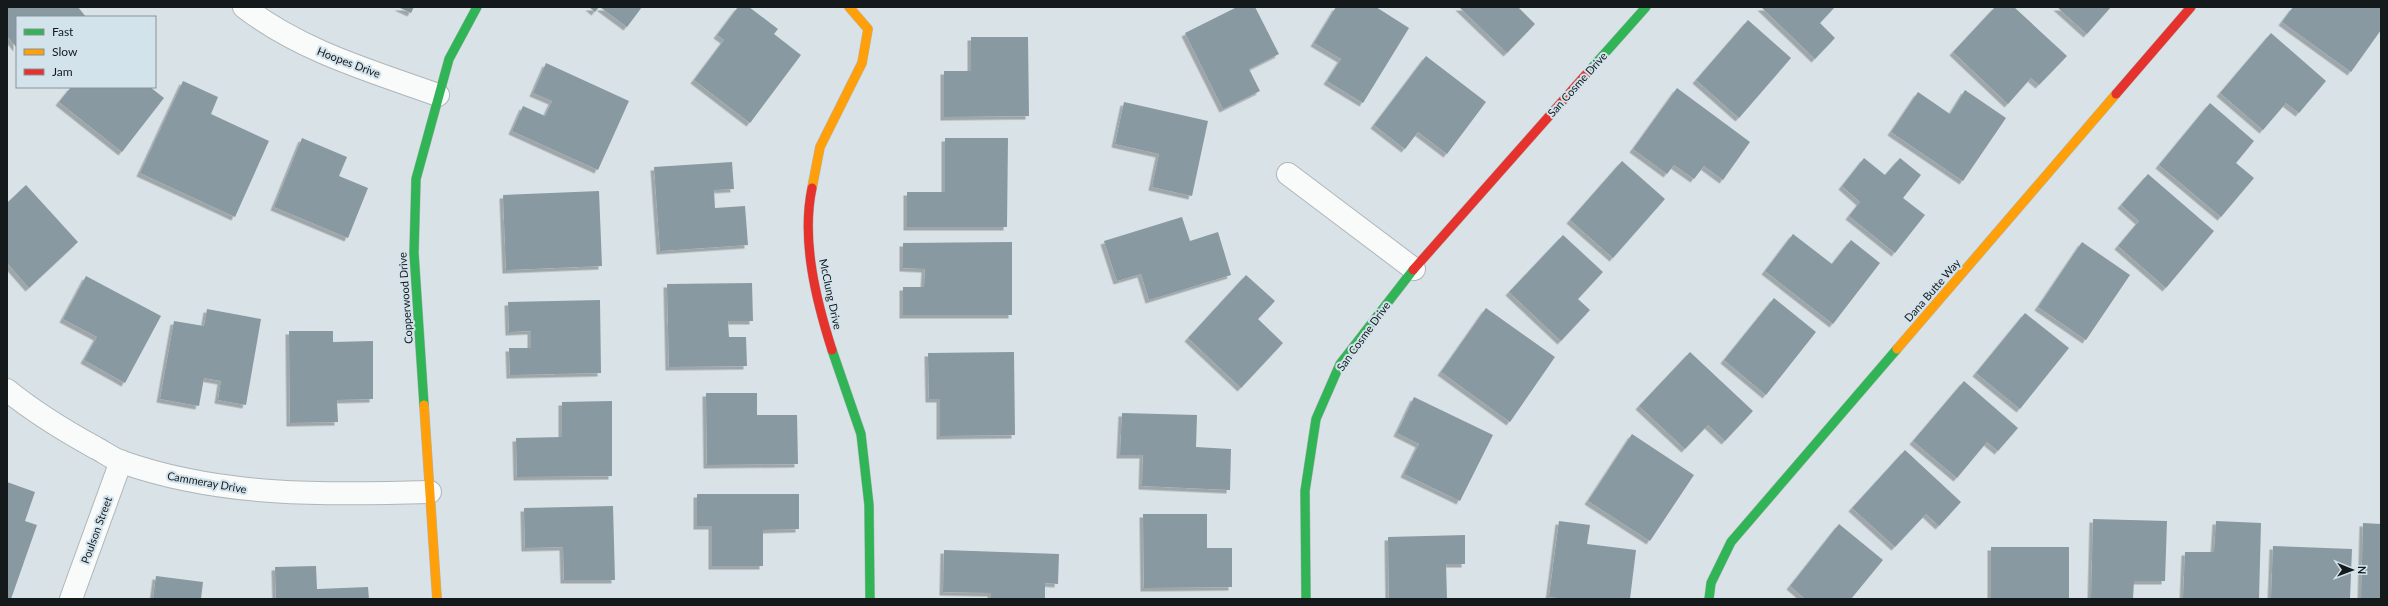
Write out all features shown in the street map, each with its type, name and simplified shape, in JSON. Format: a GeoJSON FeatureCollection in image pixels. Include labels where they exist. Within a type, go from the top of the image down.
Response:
{"type":"FeatureCollection","features":[{"type":"Feature","properties":{"kind":"street","name":"Hoopes Drive"},"geometry":{"type":"LineString","coordinates":[[244,7],[258,17],[326,55],[438,94]]}},
{"type":"Feature","properties":{"kind":"street","name":"Copperwood Drive"},"geometry":{"type":"LineString","coordinates":[[437,599],[414,253],[416,179],[438,94],[449,59],[477,7]]}},
{"type":"Feature","properties":{"kind":"street","name":"McClung Drive"},"geometry":{"type":"LineString","coordinates":[[849,7],[868,29],[862,63],[820,147],[808,207],[812,268],[826,331],[861,434],[868,505],[870,599]]}},
{"type":"Feature","properties":{"kind":"street","name":"San Cosme Drive"},"geometry":{"type":"LineString","coordinates":[[1306,599],[1304,491],[1316,419],[1340,364],[1414,269],[1646,7]]}},
{"type":"Feature","properties":{"kind":"street","name":"Dana Butte Way"},"geometry":{"type":"LineString","coordinates":[[1708,599],[1711,583],[1731,542],[2191,7]]}},
{"type":"Feature","properties":{"kind":"street"},"geometry":{"type":"LineString","coordinates":[[1288,174],[1414,269]]}},
{"type":"Feature","properties":{"kind":"street","name":"Cammeray Drive"},"geometry":{"type":"LineString","coordinates":[[7,390],[71,434],[121,462],[182,480],[234,489],[364,494],[430,492]]}},
{"type":"Feature","properties":{"kind":"street","name":"Poulson Street"},"geometry":{"type":"LineString","coordinates":[[71,599],[121,462]]}},
{"type":"Feature","properties":{"kind":"building"},"geometry":{"type":"Polygon","coordinates":[[[7,7],[78,7],[85,16],[16,16],[16,47],[7,36],[7,7]]]}},
{"type":"Feature","properties":{"kind":"building"},"geometry":{"type":"Polygon","coordinates":[[[398,7],[414,7],[411,13],[398,7]]]}},
{"type":"Feature","properties":{"kind":"building"},"geometry":{"type":"Polygon","coordinates":[[[589,7],[599,7],[595,12],[589,7]]]}},
{"type":"Feature","properties":{"kind":"building"},"geometry":{"type":"Polygon","coordinates":[[[600,7],[642,7],[627,27],[600,7]]]}},
{"type":"Feature","properties":{"kind":"building"},"geometry":{"type":"Polygon","coordinates":[[[738,7],[749,7],[778,29],[774,34],[801,55],[750,123],[694,80],[724,40],[717,35],[738,7]]]}},
{"type":"Feature","properties":{"kind":"building"},"geometry":{"type":"Polygon","coordinates":[[[1237,7],[1255,7],[1279,54],[1249,69],[1260,91],[1223,109],[1185,33],[1237,7]]]}},
{"type":"Feature","properties":{"kind":"building"},"geometry":{"type":"Polygon","coordinates":[[[1336,7],[1376,7],[1409,28],[1363,103],[1327,81],[1341,59],[1314,43],[1336,7]]]}},
{"type":"Feature","properties":{"kind":"building"},"geometry":{"type":"Polygon","coordinates":[[[1459,7],[1518,7],[1535,24],[1507,53],[1459,7]]]}},
{"type":"Feature","properties":{"kind":"building"},"geometry":{"type":"Polygon","coordinates":[[[1761,7],[1835,7],[1820,23],[1835,38],[1815,59],[1761,7]]]}},
{"type":"Feature","properties":{"kind":"building"},"geometry":{"type":"Polygon","coordinates":[[[1995,7],[2014,7],[2067,56],[2039,85],[2031,78],[2008,104],[1953,52],[1995,7]]]}},
{"type":"Feature","properties":{"kind":"building"},"geometry":{"type":"Polygon","coordinates":[[[2057,7],[2111,7],[2087,34],[2057,7]]]}},
{"type":"Feature","properties":{"kind":"building"},"geometry":{"type":"Polygon","coordinates":[[[2293,7],[2381,7],[2381,30],[2351,72],[2282,22],[2293,7]]]}},
{"type":"Feature","properties":{"kind":"building"},"geometry":{"type":"Polygon","coordinates":[[[1748,20],[1791,58],[1739,118],[1696,80],[1748,20]]]}},
{"type":"Feature","properties":{"kind":"building"},"geometry":{"type":"Polygon","coordinates":[[[2271,33],[2326,81],[2299,113],[2286,103],[2263,130],[2220,93],[2271,33]]]}},
{"type":"Feature","properties":{"kind":"building"},"geometry":{"type":"Polygon","coordinates":[[[971,37],[1028,37],[1029,116],[944,117],[944,71],[971,71],[971,37]]]}},
{"type":"Feature","properties":{"kind":"building"},"geometry":{"type":"Polygon","coordinates":[[[1426,56],[1486,102],[1447,154],[1418,132],[1405,149],[1374,125],[1426,56]]]}},
{"type":"Feature","properties":{"kind":"building"},"geometry":{"type":"Polygon","coordinates":[[[546,63],[629,101],[598,170],[512,131],[523,106],[545,116],[552,101],[533,93],[546,63]]]}},
{"type":"Feature","properties":{"kind":"building"},"geometry":{"type":"Polygon","coordinates":[[[183,81],[218,97],[211,114],[269,141],[235,217],[140,173],[183,81]]]}},
{"type":"Feature","properties":{"kind":"building"},"geometry":{"type":"Polygon","coordinates":[[[70,88],[151,88],[164,98],[122,152],[59,102],[70,88]]]}},
{"type":"Feature","properties":{"kind":"building"},"geometry":{"type":"Polygon","coordinates":[[[1677,88],[1750,142],[1723,180],[1704,166],[1694,179],[1674,165],[1667,174],[1633,149],[1677,88]]]}},
{"type":"Feature","properties":{"kind":"building"},"geometry":{"type":"Polygon","coordinates":[[[1965,90],[2006,118],[1963,181],[1891,132],[1918,92],[1950,114],[1965,90]]]}},
{"type":"Feature","properties":{"kind":"building"},"geometry":{"type":"Polygon","coordinates":[[[1124,102],[1208,121],[1192,196],[1152,187],[1159,154],[1115,144],[1124,102]]]}},
{"type":"Feature","properties":{"kind":"building"},"geometry":{"type":"Polygon","coordinates":[[[2210,103],[2254,141],[2236,163],[2254,178],[2221,217],[2159,165],[2210,103]]]}},
{"type":"Feature","properties":{"kind":"building"},"geometry":{"type":"Polygon","coordinates":[[[302,138],[347,157],[339,176],[368,188],[348,238],[274,207],[302,138]]]}},
{"type":"Feature","properties":{"kind":"building"},"geometry":{"type":"Polygon","coordinates":[[[945,138],[1008,138],[1007,227],[907,227],[907,192],[945,192],[945,138]]]}},
{"type":"Feature","properties":{"kind":"building"},"geometry":{"type":"Polygon","coordinates":[[[1864,158],[1885,175],[1900,158],[1921,175],[1903,198],[1925,215],[1895,253],[1849,216],[1860,202],[1842,186],[1864,158]]]}},
{"type":"Feature","properties":{"kind":"building"},"geometry":{"type":"Polygon","coordinates":[[[1622,161],[1665,199],[1613,258],[1570,220],[1622,161]]]}},
{"type":"Feature","properties":{"kind":"building"},"geometry":{"type":"Polygon","coordinates":[[[732,162],[734,189],[714,190],[715,208],[745,206],[748,245],[660,251],[654,167],[732,162]]]}},
{"type":"Feature","properties":{"kind":"building"},"geometry":{"type":"Polygon","coordinates":[[[2148,174],[2214,231],[2166,288],[2118,246],[2139,221],[2121,205],[2148,174]]]}},
{"type":"Feature","properties":{"kind":"building"},"geometry":{"type":"Polygon","coordinates":[[[26,185],[78,242],[29,288],[7,263],[7,203],[26,185]]]}},
{"type":"Feature","properties":{"kind":"building"},"geometry":{"type":"Polygon","coordinates":[[[599,191],[602,266],[506,270],[503,195],[599,191]]]}},
{"type":"Feature","properties":{"kind":"building"},"geometry":{"type":"Polygon","coordinates":[[[1182,217],[1190,241],[1218,232],[1231,275],[1149,300],[1141,274],[1117,281],[1104,241],[1182,217]]]}},
{"type":"Feature","properties":{"kind":"building"},"geometry":{"type":"Polygon","coordinates":[[[1793,234],[1832,264],[1851,240],[1880,263],[1833,324],[1765,271],[1793,234]]]}},
{"type":"Feature","properties":{"kind":"building"},"geometry":{"type":"Polygon","coordinates":[[[1563,235],[1603,272],[1578,299],[1590,310],[1561,341],[1509,292],[1563,235]]]}},
{"type":"Feature","properties":{"kind":"building"},"geometry":{"type":"Polygon","coordinates":[[[1012,242],[1012,315],[903,315],[903,287],[924,287],[925,269],[903,268],[903,243],[1012,242]]]}},
{"type":"Feature","properties":{"kind":"building"},"geometry":{"type":"Polygon","coordinates":[[[2082,242],[2130,275],[2086,340],[2038,307],[2082,242]]]}},
{"type":"Feature","properties":{"kind":"building"},"geometry":{"type":"Polygon","coordinates":[[[1246,275],[1275,301],[1258,319],[1283,343],[1241,388],[1188,338],[1246,275]]]}},
{"type":"Feature","properties":{"kind":"building"},"geometry":{"type":"Polygon","coordinates":[[[86,276],[161,316],[125,383],[84,360],[97,337],[63,319],[86,276]]]}},
{"type":"Feature","properties":{"kind":"building"},"geometry":{"type":"Polygon","coordinates":[[[752,283],[753,321],[728,321],[729,337],[746,337],[747,366],[669,367],[667,284],[752,283]]]}},
{"type":"Feature","properties":{"kind":"building"},"geometry":{"type":"Polygon","coordinates":[[[1774,298],[1816,332],[1766,395],[1724,360],[1774,298]]]}},
{"type":"Feature","properties":{"kind":"building"},"geometry":{"type":"Polygon","coordinates":[[[600,300],[601,373],[510,375],[509,348],[531,348],[531,331],[509,332],[508,302],[600,300]]]}},
{"type":"Feature","properties":{"kind":"building"},"geometry":{"type":"Polygon","coordinates":[[[1486,308],[1555,357],[1510,422],[1441,372],[1486,308]]]}},
{"type":"Feature","properties":{"kind":"building"},"geometry":{"type":"Polygon","coordinates":[[[207,309],[261,319],[246,405],[218,400],[221,381],[204,378],[199,406],[160,399],[174,321],[204,326],[207,309]]]}},
{"type":"Feature","properties":{"kind":"building"},"geometry":{"type":"Polygon","coordinates":[[[2025,313],[2069,348],[2020,409],[1976,373],[2025,313]]]}},
{"type":"Feature","properties":{"kind":"building"},"geometry":{"type":"Polygon","coordinates":[[[289,331],[333,331],[333,342],[373,341],[373,399],[337,400],[338,422],[290,423],[289,331]]]}},
{"type":"Feature","properties":{"kind":"building"},"geometry":{"type":"Polygon","coordinates":[[[1014,352],[1015,435],[940,436],[940,399],[929,399],[928,353],[1014,352]]]}},
{"type":"Feature","properties":{"kind":"building"},"geometry":{"type":"Polygon","coordinates":[[[1690,352],[1753,411],[1725,441],[1708,425],[1685,449],[1639,406],[1690,352]]]}},
{"type":"Feature","properties":{"kind":"building"},"geometry":{"type":"Polygon","coordinates":[[[1964,381],[2018,428],[1998,451],[1987,442],[1957,478],[1913,441],[1964,381]]]}},
{"type":"Feature","properties":{"kind":"building"},"geometry":{"type":"Polygon","coordinates":[[[706,393],[757,393],[757,415],[797,415],[798,464],[707,465],[706,393]]]}},
{"type":"Feature","properties":{"kind":"building"},"geometry":{"type":"Polygon","coordinates":[[[1414,397],[1493,435],[1460,501],[1404,474],[1419,444],[1397,433],[1414,397]]]}},
{"type":"Feature","properties":{"kind":"building"},"geometry":{"type":"Polygon","coordinates":[[[612,401],[612,476],[517,477],[516,438],[562,437],[562,402],[612,401]]]}},
{"type":"Feature","properties":{"kind":"building"},"geometry":{"type":"Polygon","coordinates":[[[1122,413],[1197,415],[1196,447],[1231,449],[1230,490],[1142,486],[1143,455],[1120,455],[1122,413]]]}},
{"type":"Feature","properties":{"kind":"building"},"geometry":{"type":"Polygon","coordinates":[[[1632,434],[1694,475],[1650,541],[1588,501],[1632,434]]]}},
{"type":"Feature","properties":{"kind":"building"},"geometry":{"type":"Polygon","coordinates":[[[1905,450],[1961,502],[1939,526],[1926,514],[1895,547],[1852,508],[1905,450]]]}},
{"type":"Feature","properties":{"kind":"building"},"geometry":{"type":"Polygon","coordinates":[[[7,482],[35,492],[25,521],[37,525],[11,599],[7,599],[7,482]]]}},
{"type":"Feature","properties":{"kind":"building"},"geometry":{"type":"Polygon","coordinates":[[[697,494],[799,494],[799,529],[763,530],[763,566],[712,566],[712,526],[697,526],[697,494]]]}},
{"type":"Feature","properties":{"kind":"building"},"geometry":{"type":"Polygon","coordinates":[[[613,506],[615,580],[564,580],[563,547],[525,548],[524,508],[613,506]]]}},
{"type":"Feature","properties":{"kind":"building"},"geometry":{"type":"Polygon","coordinates":[[[1143,514],[1207,514],[1207,548],[1232,548],[1232,587],[1144,588],[1143,514]]]}},
{"type":"Feature","properties":{"kind":"building"},"geometry":{"type":"Polygon","coordinates":[[[2093,519],[2167,521],[2165,581],[2134,581],[2133,599],[2091,599],[2093,519]]]}},
{"type":"Feature","properties":{"kind":"building"},"geometry":{"type":"Polygon","coordinates":[[[1559,521],[1590,525],[1587,544],[1636,550],[1630,599],[1566,599],[1549,597],[1559,521]]]}},
{"type":"Feature","properties":{"kind":"building"},"geometry":{"type":"Polygon","coordinates":[[[2216,521],[2261,523],[2259,599],[2183,599],[2185,552],[2214,552],[2216,521]]]}},
{"type":"Feature","properties":{"kind":"building"},"geometry":{"type":"Polygon","coordinates":[[[2363,523],[2381,524],[2381,599],[2361,599],[2363,523]]]}},
{"type":"Feature","properties":{"kind":"building"},"geometry":{"type":"Polygon","coordinates":[[[1839,524],[1883,560],[1851,599],[1805,599],[1790,586],[1839,524]]]}},
{"type":"Feature","properties":{"kind":"building"},"geometry":{"type":"Polygon","coordinates":[[[1465,535],[1465,564],[1446,564],[1447,599],[1389,599],[1388,537],[1465,535]]]}},
{"type":"Feature","properties":{"kind":"building"},"geometry":{"type":"Polygon","coordinates":[[[2273,546],[2352,549],[2350,599],[2271,599],[2273,546]]]}},
{"type":"Feature","properties":{"kind":"building"},"geometry":{"type":"Polygon","coordinates":[[[1991,547],[2069,547],[2069,599],[1991,599],[1991,547]]]}},
{"type":"Feature","properties":{"kind":"building"},"geometry":{"type":"Polygon","coordinates":[[[944,550],[1059,554],[1058,584],[1045,583],[1045,599],[991,599],[991,593],[943,592],[944,550]]]}},
{"type":"Feature","properties":{"kind":"building"},"geometry":{"type":"Polygon","coordinates":[[[316,566],[317,589],[368,587],[369,599],[276,599],[275,567],[316,566]]]}},
{"type":"Feature","properties":{"kind":"building"},"geometry":{"type":"Polygon","coordinates":[[[156,576],[203,582],[201,599],[153,599],[156,576]]]}},
{"type":"Feature","properties":{"kind":"traffic: fast"},"geometry":{"type":"LineString","coordinates":[[424,405],[414,253],[416,179],[449,59],[477,7]]}},
{"type":"Feature","properties":{"kind":"traffic: fast"},"geometry":{"type":"LineString","coordinates":[[1589,71],[1646,7]]}},
{"type":"Feature","properties":{"kind":"traffic: fast"},"geometry":{"type":"LineString","coordinates":[[1306,599],[1305,491],[1316,419],[1340,364],[1413,270]]}},
{"type":"Feature","properties":{"kind":"traffic: fast"},"geometry":{"type":"LineString","coordinates":[[1709,599],[1711,583],[1731,542],[1897,349]]}},
{"type":"Feature","properties":{"kind":"traffic: fast"},"geometry":{"type":"LineString","coordinates":[[832,350],[861,434],[869,505],[870,599]]}},
{"type":"Feature","properties":{"kind":"traffic: slow"},"geometry":{"type":"LineString","coordinates":[[812,188],[820,147],[862,63],[868,29],[849,7]]}},
{"type":"Feature","properties":{"kind":"traffic: slow"},"geometry":{"type":"LineString","coordinates":[[1897,349],[2116,94]]}},
{"type":"Feature","properties":{"kind":"traffic: slow"},"geometry":{"type":"LineString","coordinates":[[424,405],[437,599]]}},
{"type":"Feature","properties":{"kind":"traffic: jam"},"geometry":{"type":"LineString","coordinates":[[2116,94],[2191,7]]}},
{"type":"Feature","properties":{"kind":"traffic: jam"},"geometry":{"type":"LineString","coordinates":[[1413,270],[1589,71]]}},
{"type":"Feature","properties":{"kind":"traffic: jam"},"geometry":{"type":"LineString","coordinates":[[812,188],[808,228],[809,249],[816,290],[832,350]]}}]}
